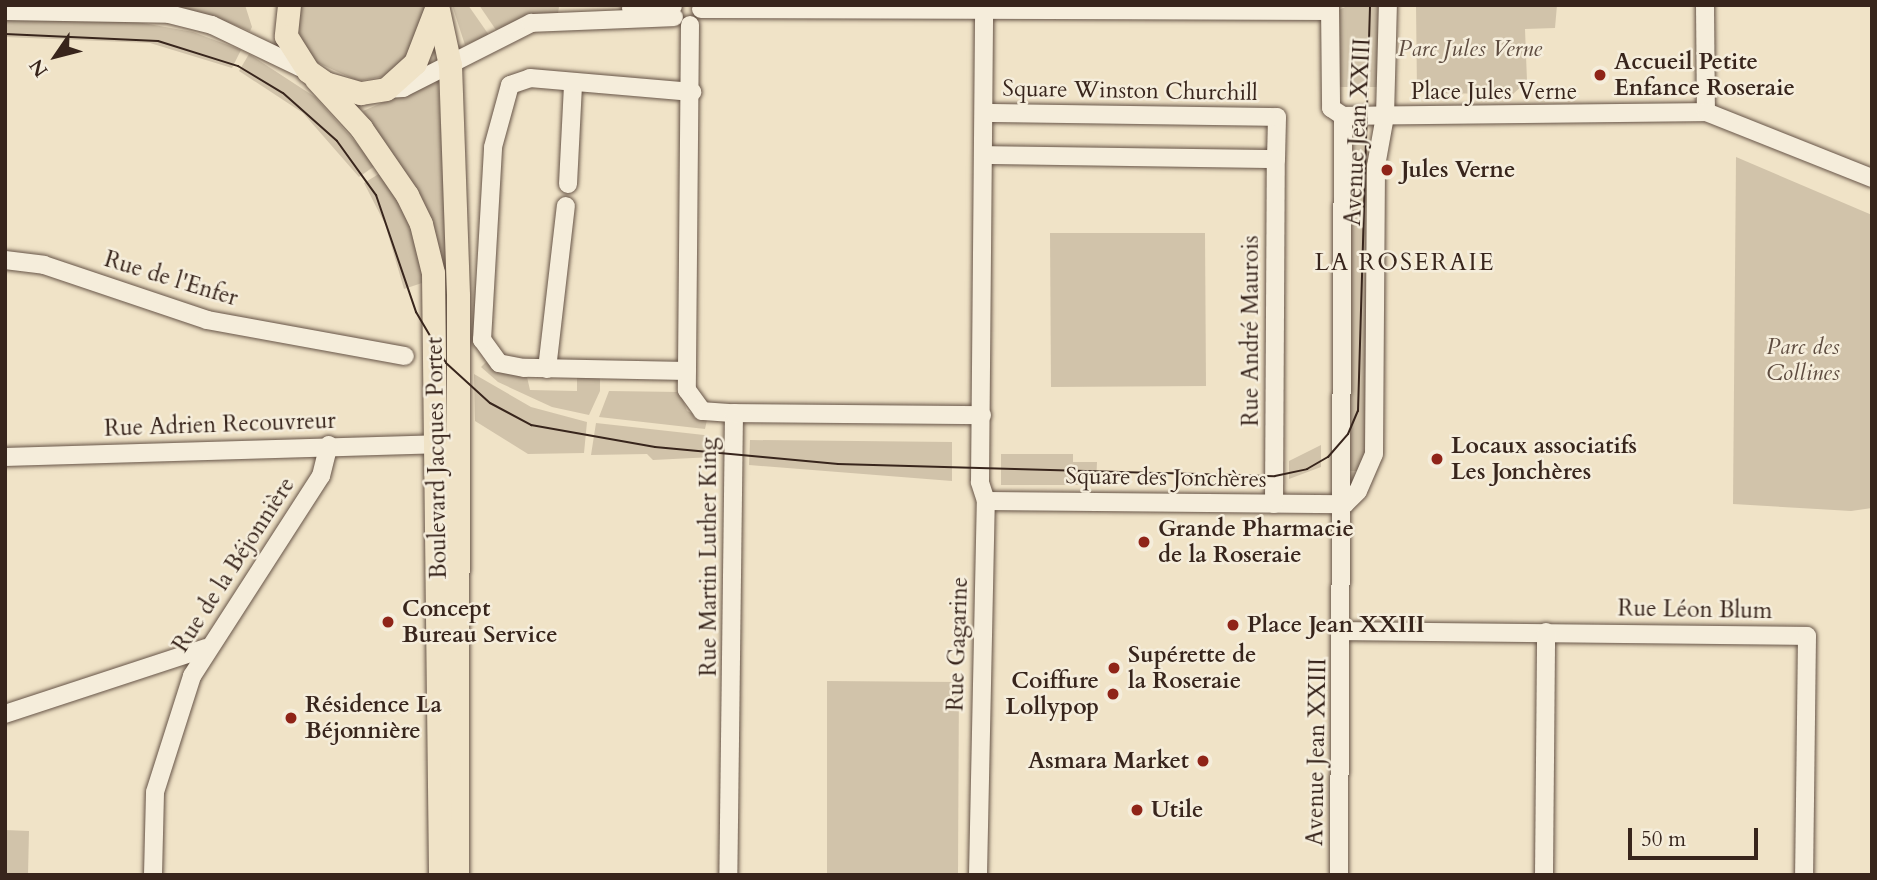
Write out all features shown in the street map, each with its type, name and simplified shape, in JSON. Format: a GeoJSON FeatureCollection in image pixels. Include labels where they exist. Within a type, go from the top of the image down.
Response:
{"type":"FeatureCollection","features":[{"type":"Feature","properties":{"kind":"main road","name":"Boulevard Jacques Portet"},"geometry":{"type":"LineString","coordinates":[[277,5],[286,36],[312,75],[381,153],[421,224],[434,298],[440,875]]}},
{"type":"Feature","properties":{"kind":"main road"},"geometry":{"type":"LineString","coordinates":[[286,36],[289,5]]}},
{"type":"Feature","properties":{"kind":"main road"},"geometry":{"type":"LineString","coordinates":[[437,6],[450,65]]}},
{"type":"Feature","properties":{"kind":"main road"},"geometry":{"type":"LineString","coordinates":[[312,75],[353,92],[386,89],[421,54],[437,6]]}},
{"type":"Feature","properties":{"kind":"main road","name":"Boulevard Jacques Portet"},"geometry":{"type":"LineString","coordinates":[[450,65],[458,296],[457,875]]}},
{"type":"Feature","properties":{"kind":"street"},"geometry":{"type":"LineString","coordinates":[[588,5],[677,13]]}},
{"type":"Feature","properties":{"kind":"street","name":"Avenue Jean XXIII"},"geometry":{"type":"LineString","coordinates":[[1345,504],[1358,491],[1374,454],[1376,166],[1385,116],[1388,5]]}},
{"type":"Feature","properties":{"kind":"street"},"geometry":{"type":"LineString","coordinates":[[1705,5],[1706,112],[1872,177]]}},
{"type":"Feature","properties":{"kind":"street"},"geometry":{"type":"LineString","coordinates":[[386,89],[404,88],[509,32],[550,19],[677,13],[701,7],[1330,8]]}},
{"type":"Feature","properties":{"kind":"street","name":"Square Winston Churchill"},"geometry":{"type":"LineString","coordinates":[[982,415],[984,8]]}},
{"type":"Feature","properties":{"kind":"street","name":"Avenue Jean XXIII"},"geometry":{"type":"LineString","coordinates":[[1330,8],[1331,108],[1343,117],[1339,474],[1345,504],[1339,875]]}},
{"type":"Feature","properties":{"kind":"street"},"geometry":{"type":"LineString","coordinates":[[5,10],[169,14],[212,25],[312,75]]}},
{"type":"Feature","properties":{"kind":"street","name":"Rue Martin Luther King"},"geometry":{"type":"LineString","coordinates":[[677,13],[692,92],[688,395],[697,409],[734,413],[728,875]]}},
{"type":"Feature","properties":{"kind":"street"},"geometry":{"type":"LineString","coordinates":[[687,371],[547,369],[499,363],[482,340],[498,114],[505,91],[515,81],[692,92]]}},
{"type":"Feature","properties":{"kind":"street"},"geometry":{"type":"LineString","coordinates":[[568,184],[573,85]]}},
{"type":"Feature","properties":{"kind":"street","name":"Place Jules Verne"},"geometry":{"type":"LineString","coordinates":[[1343,117],[1706,112]]}},
{"type":"Feature","properties":{"kind":"street","name":"Square Winston Churchill"},"geometry":{"type":"LineString","coordinates":[[984,113],[1277,117],[1276,159]]}},
{"type":"Feature","properties":{"kind":"street"},"geometry":{"type":"LineString","coordinates":[[983,155],[1276,159]]}},
{"type":"Feature","properties":{"kind":"street","name":"Rue André Maurois"},"geometry":{"type":"LineString","coordinates":[[1275,504],[1276,159]]}},
{"type":"Feature","properties":{"kind":"street"},"geometry":{"type":"LineString","coordinates":[[547,369],[566,206]]}},
{"type":"Feature","properties":{"kind":"street","name":"Rue de l'Enfer"},"geometry":{"type":"LineString","coordinates":[[5,260],[44,265],[207,320],[405,356]]}},
{"type":"Feature","properties":{"kind":"street"},"geometry":{"type":"LineString","coordinates":[[734,413],[982,415]]}},
{"type":"Feature","properties":{"kind":"street","name":"Rue Gagarine"},"geometry":{"type":"LineString","coordinates":[[978,875],[986,501],[980,482],[982,415]]}},
{"type":"Feature","properties":{"kind":"street","name":"Rue Adrien Recouvreur"},"geometry":{"type":"LineString","coordinates":[[5,457],[329,445],[436,444]]}},
{"type":"Feature","properties":{"kind":"street","name":"Rue de la Béjonnière"},"geometry":{"type":"LineString","coordinates":[[153,875],[151,824],[159,774],[206,648],[321,476],[329,445]]}},
{"type":"Feature","properties":{"kind":"street","name":"Square des Jonchères"},"geometry":{"type":"LineString","coordinates":[[986,501],[1345,504]]}},
{"type":"Feature","properties":{"kind":"street","name":"Rue Léon Blum"},"geometry":{"type":"LineString","coordinates":[[1343,631],[1807,636],[1804,875]]}},
{"type":"Feature","properties":{"kind":"street"},"geometry":{"type":"LineString","coordinates":[[1544,875],[1546,632]]}},
{"type":"Feature","properties":{"kind":"street"},"geometry":{"type":"LineString","coordinates":[[5,714],[206,648]]}},
{"type":"Feature","properties":{"kind":"green space"},"geometry":{"type":"Polygon","coordinates":[[[136,5],[245,5],[252,27],[250,31],[211,16],[136,5]]]}},
{"type":"Feature","properties":{"kind":"green space"},"geometry":{"type":"Polygon","coordinates":[[[297,5],[425,5],[426,17],[419,45],[386,76],[358,81],[316,62],[300,38],[297,5]]]}},
{"type":"Feature","properties":{"kind":"green space"},"geometry":{"type":"Polygon","coordinates":[[[452,5],[468,5],[489,35],[465,45],[452,5]]]}},
{"type":"Feature","properties":{"kind":"green space"},"geometry":{"type":"Polygon","coordinates":[[[479,5],[559,7],[558,13],[496,30],[479,5]]]}},
{"type":"Feature","properties":{"kind":"green space"},"geometry":{"type":"Polygon","coordinates":[[[1349,5],[1382,5],[1381,87],[1337,87],[1337,11],[1349,5]]]}},
{"type":"Feature","properties":{"kind":"green space","name":"Parc Jules Verne"},"geometry":{"type":"Polygon","coordinates":[[[1416,5],[1557,5],[1555,28],[1525,29],[1527,81],[1513,94],[1417,93],[1416,5]]]}},
{"type":"Feature","properties":{"kind":"green space"},"geometry":{"type":"Polygon","coordinates":[[[5,18],[132,21],[193,32],[241,50],[232,68],[150,43],[5,37],[5,18]]]}},
{"type":"Feature","properties":{"kind":"green space"},"geometry":{"type":"Polygon","coordinates":[[[249,54],[315,97],[376,165],[359,177],[303,113],[239,71],[249,54]]]}},
{"type":"Feature","properties":{"kind":"green space"},"geometry":{"type":"Polygon","coordinates":[[[438,79],[450,280],[442,281],[417,192],[363,111],[438,79]]]}},
{"type":"Feature","properties":{"kind":"green space"},"geometry":{"type":"Polygon","coordinates":[[[1349,139],[1371,139],[1367,445],[1362,471],[1346,471],[1349,139]]]}},
{"type":"Feature","properties":{"kind":"green space","name":"Parc des Collines"},"geometry":{"type":"Polygon","coordinates":[[[1736,157],[1872,215],[1872,508],[1851,511],[1733,504],[1736,157]]]}},
{"type":"Feature","properties":{"kind":"green space"},"geometry":{"type":"Polygon","coordinates":[[[382,172],[412,230],[425,282],[404,289],[385,224],[364,183],[382,172]]]}},
{"type":"Feature","properties":{"kind":"green space"},"geometry":{"type":"Polygon","coordinates":[[[1050,233],[1205,233],[1206,386],[1051,387],[1050,233]]]}},
{"type":"Feature","properties":{"kind":"green space"},"geometry":{"type":"Polygon","coordinates":[[[488,360],[527,377],[530,390],[577,391],[577,376],[600,377],[600,391],[589,415],[552,407],[498,382],[481,367],[488,360]]]}},
{"type":"Feature","properties":{"kind":"green space"},"geometry":{"type":"Polygon","coordinates":[[[474,374],[531,407],[587,422],[584,453],[528,454],[475,421],[474,374]]]}},
{"type":"Feature","properties":{"kind":"green space"},"geometry":{"type":"Polygon","coordinates":[[[609,391],[680,392],[687,411],[707,420],[705,429],[599,417],[609,391]]]}},
{"type":"Feature","properties":{"kind":"green space"},"geometry":{"type":"Polygon","coordinates":[[[596,423],[704,435],[713,441],[713,457],[653,460],[647,454],[591,455],[596,423]]]}},
{"type":"Feature","properties":{"kind":"green space"},"geometry":{"type":"Polygon","coordinates":[[[750,440],[952,442],[952,481],[749,465],[750,440]]]}},
{"type":"Feature","properties":{"kind":"green space"},"geometry":{"type":"Polygon","coordinates":[[[1321,445],[1321,467],[1289,479],[1289,461],[1321,445]]]}},
{"type":"Feature","properties":{"kind":"green space"},"geometry":{"type":"Polygon","coordinates":[[[1001,454],[1073,454],[1073,462],[1097,462],[1096,485],[1001,485],[1001,454]]]}},
{"type":"Feature","properties":{"kind":"green space"},"geometry":{"type":"Polygon","coordinates":[[[827,681],[959,682],[958,875],[827,875],[827,681]]]}},
{"type":"Feature","properties":{"kind":"green space"},"geometry":{"type":"Polygon","coordinates":[[[5,830],[29,831],[28,875],[5,875],[5,830]]]}},
{"type":"Feature","properties":{"kind":"tram line"},"geometry":{"type":"LineString","coordinates":[[5,34],[158,41],[238,66],[283,93],[337,141],[376,195],[416,312],[446,363],[490,403],[531,425],[655,447],[838,464],[1275,476],[1307,469],[1328,457],[1348,434],[1358,411],[1370,5]]}},
{"type":"Feature","properties":{"kind":"place","name":"Accueil Petite Enfance Roseraie"},"geometry":{"type":"Point","coordinates":[1600,75]}},
{"type":"Feature","properties":{"kind":"place","name":"Jules Verne"},"geometry":{"type":"Point","coordinates":[1387,170]}},
{"type":"Feature","properties":{"kind":"place","name":"Locaux associatifs Les Jonchères"},"geometry":{"type":"Point","coordinates":[1437,459]}},
{"type":"Feature","properties":{"kind":"place","name":"Grande Pharmacie de la Roseraie"},"geometry":{"type":"Point","coordinates":[1144,542]}},
{"type":"Feature","properties":{"kind":"place","name":"Concept Bureau Service"},"geometry":{"type":"Point","coordinates":[388,622]}},
{"type":"Feature","properties":{"kind":"place","name":"Place Jean XXIII"},"geometry":{"type":"Point","coordinates":[1233,625]}},
{"type":"Feature","properties":{"kind":"place","name":"Supérette de la Roseraie"},"geometry":{"type":"Point","coordinates":[1114,668]}},
{"type":"Feature","properties":{"kind":"place","name":"Coiffure Lollypop"},"geometry":{"type":"Point","coordinates":[1113,694]}},
{"type":"Feature","properties":{"kind":"place","name":"Résidence La Béjonnière"},"geometry":{"type":"Point","coordinates":[291,718]}},
{"type":"Feature","properties":{"kind":"place","name":"Asmara Market"},"geometry":{"type":"Point","coordinates":[1203,761]}},
{"type":"Feature","properties":{"kind":"place","name":"Utile"},"geometry":{"type":"Point","coordinates":[1137,810]}},
{"type":"Feature","properties":{"kind":"district","name":"LA ROSERAIE"},"geometry":{"type":"Point","coordinates":[1405,263]}}]}
